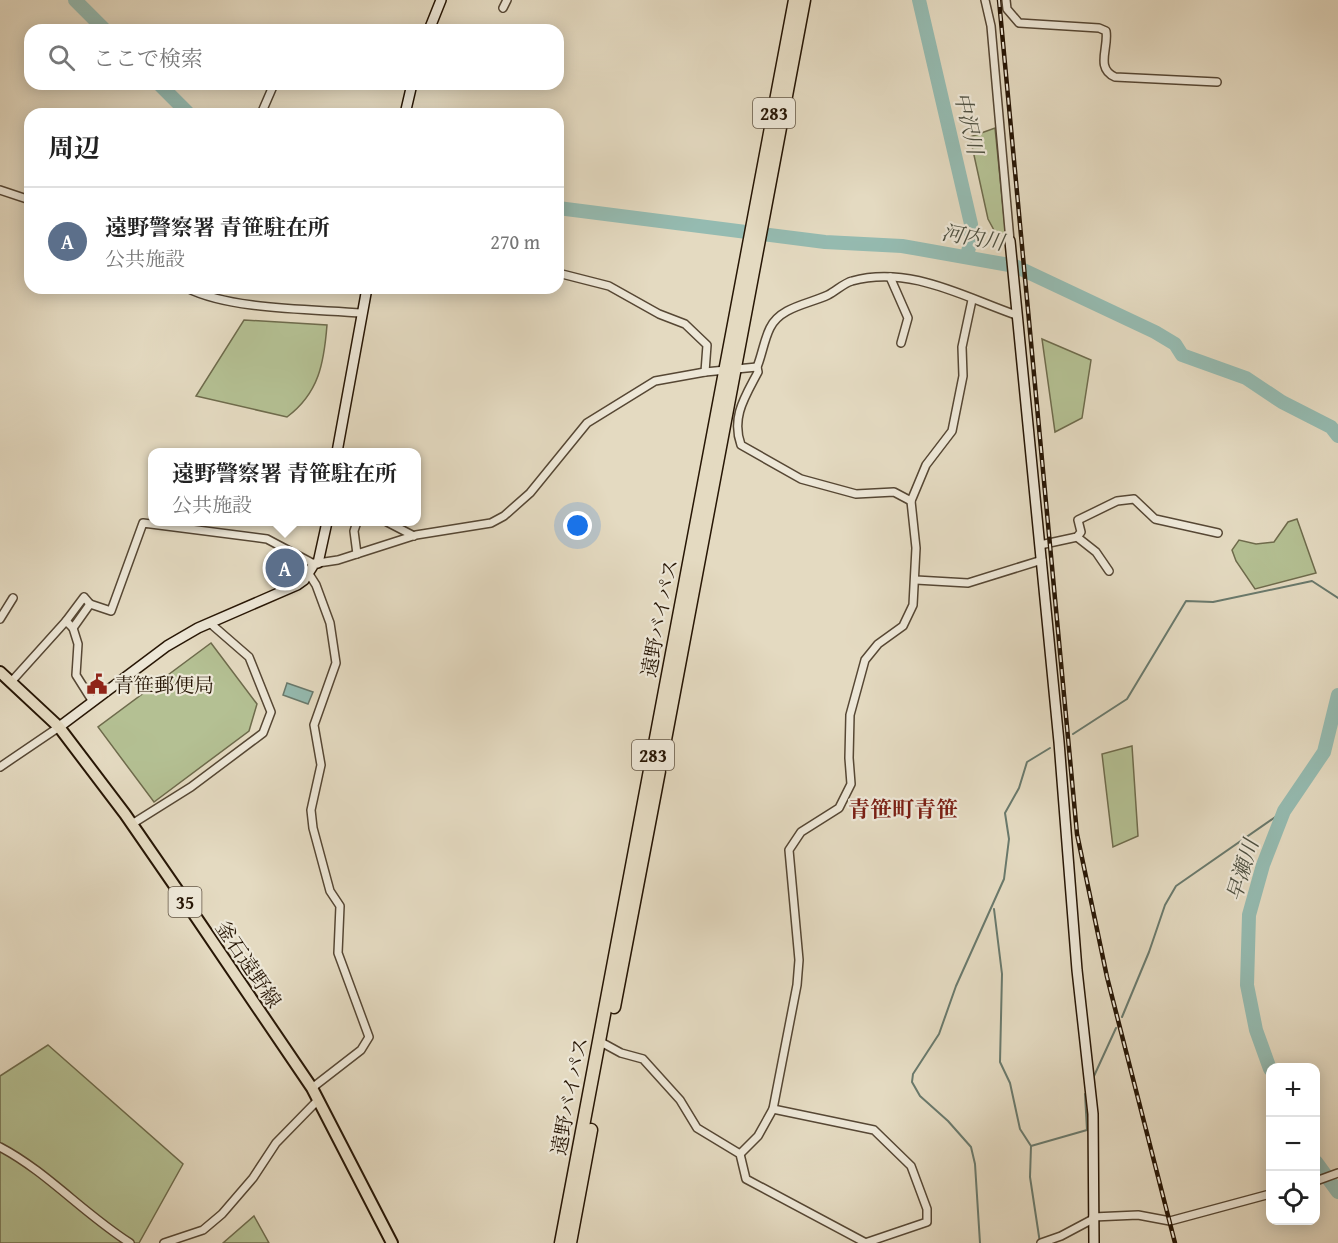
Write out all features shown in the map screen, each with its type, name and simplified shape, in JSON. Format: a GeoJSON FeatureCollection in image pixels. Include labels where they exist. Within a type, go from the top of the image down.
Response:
{"type":"FeatureCollection","features":[{"type":"Feature","properties":{"kind":"highway","name":"遠野バイパス"},"geometry":{"type":"LineString","coordinates":[[772,146],[795,0]]}},
{"type":"Feature","properties":{"kind":"highway","name":"遠野バイパス"},"geometry":{"type":"LineString","coordinates":[[570,1243],[603,1044],[656,761],[772,146],[804,0]]}},
{"type":"Feature","properties":{"kind":"highway","name":"遠野バイパス"},"geometry":{"type":"LineString","coordinates":[[561,1243],[603,1044]]}},
{"type":"Feature","properties":{"kind":"main road","name":"釜石遠野線"},"geometry":{"type":"LineString","coordinates":[[0,672],[59,727],[132,824],[312,1088],[392,1243]]}},
{"type":"Feature","properties":{"kind":"street"},"geometry":{"type":"LineString","coordinates":[[431,24],[441,0]]}},
{"type":"Feature","properties":{"kind":"street"},"geometry":{"type":"LineString","coordinates":[[503,8],[507,0]]}},
{"type":"Feature","properties":{"kind":"street"},"geometry":{"type":"LineString","coordinates":[[986,0],[991,26],[1016,315],[1042,561],[1077,970],[1093,1114],[1094,1243]]}},
{"type":"Feature","properties":{"kind":"street"},"geometry":{"type":"LineString","coordinates":[[1006,0],[1007,9],[1018,22],[1099,28],[1106,31],[1103,68],[1115,77],[1217,82]]}},
{"type":"Feature","properties":{"kind":"street"},"geometry":{"type":"LineString","coordinates":[[264,108],[271,90]]}},
{"type":"Feature","properties":{"kind":"street"},"geometry":{"type":"LineString","coordinates":[[406,108],[411,90]]}},
{"type":"Feature","properties":{"kind":"street"},"geometry":{"type":"LineString","coordinates":[[0,190],[24,198]]}},
{"type":"Feature","properties":{"kind":"street"},"geometry":{"type":"LineString","coordinates":[[564,275],[609,286],[659,314],[685,324],[707,345],[705,372]]}},
{"type":"Feature","properties":{"kind":"street"},"geometry":{"type":"LineString","coordinates":[[911,501],[894,492],[856,494],[801,479],[741,445],[736,431],[736,416],[758,372],[757,367],[769,329],[776,318],[789,310],[829,295],[851,281],[890,277],[930,282],[1016,315]]}},
{"type":"Feature","properties":{"kind":"street"},"geometry":{"type":"LineString","coordinates":[[890,277],[908,318],[901,343]]}},
{"type":"Feature","properties":{"kind":"street"},"geometry":{"type":"LineString","coordinates":[[200,294],[229,301],[362,313]]}},
{"type":"Feature","properties":{"kind":"street"},"geometry":{"type":"LineString","coordinates":[[338,448],[366,294]]}},
{"type":"Feature","properties":{"kind":"street"},"geometry":{"type":"LineString","coordinates":[[740,1154],[758,1136],[773,1109],[797,985],[799,960],[789,850],[801,832],[839,808],[851,784],[850,715],[866,660],[878,644],[903,626],[913,605],[916,548],[911,501],[926,465],[952,431],[963,376],[962,347],[972,300]]}},
{"type":"Feature","properties":{"kind":"street"},"geometry":{"type":"LineString","coordinates":[[160,526],[267,539],[316,564],[414,536],[491,523],[504,516],[530,493],[587,423],[655,381],[705,372],[757,367]]}},
{"type":"Feature","properties":{"kind":"street"},"geometry":{"type":"LineString","coordinates":[[1040,545],[1077,537],[1080,532],[1078,520],[1117,501],[1134,499],[1155,519],[1218,533]]}},
{"type":"Feature","properties":{"kind":"street"},"geometry":{"type":"LineString","coordinates":[[11,682],[66,621],[84,597],[90,604],[111,611],[143,524],[148,525]]}},
{"type":"Feature","properties":{"kind":"street"},"geometry":{"type":"LineString","coordinates":[[0,768],[167,646],[297,585],[316,564],[326,526]]}},
{"type":"Feature","properties":{"kind":"street"},"geometry":{"type":"LineString","coordinates":[[356,526],[354,531],[357,554]]}},
{"type":"Feature","properties":{"kind":"street"},"geometry":{"type":"LineString","coordinates":[[395,526],[414,536]]}},
{"type":"Feature","properties":{"kind":"street"},"geometry":{"type":"LineString","coordinates":[[1077,537],[1096,552],[1109,572]]}},
{"type":"Feature","properties":{"kind":"street"},"geometry":{"type":"LineString","coordinates":[[916,580],[968,583],[1042,561]]}},
{"type":"Feature","properties":{"kind":"street"},"geometry":{"type":"LineString","coordinates":[[309,574],[316,585],[330,623],[336,663],[314,725],[321,765],[311,810],[313,828],[330,891],[340,906],[339,953],[369,1037],[361,1050],[312,1088]]}},
{"type":"Feature","properties":{"kind":"street"},"geometry":{"type":"LineString","coordinates":[[0,619],[13,598]]}},
{"type":"Feature","properties":{"kind":"street"},"geometry":{"type":"LineString","coordinates":[[73,628],[90,604]]}},
{"type":"Feature","properties":{"kind":"street"},"geometry":{"type":"LineString","coordinates":[[66,621],[73,628],[78,644],[76,675],[93,702]]}},
{"type":"Feature","properties":{"kind":"street"},"geometry":{"type":"LineString","coordinates":[[132,824],[191,787],[263,733],[271,712],[249,657],[211,624]]}},
{"type":"Feature","properties":{"kind":"street"},"geometry":{"type":"LineString","coordinates":[[603,1044],[643,1059],[680,1100],[697,1128],[740,1154],[746,1179],[786,1203],[828,1221],[866,1243],[927,1222],[927,1209],[911,1166],[874,1130],[773,1109]]}},
{"type":"Feature","properties":{"kind":"street"},"geometry":{"type":"LineString","coordinates":[[164,1243],[203,1230],[222,1214],[253,1178],[276,1143],[318,1100]]}},
{"type":"Feature","properties":{"kind":"street"},"geometry":{"type":"LineString","coordinates":[[0,1147],[20,1157],[80,1208],[130,1243]]}},
{"type":"Feature","properties":{"kind":"street"},"geometry":{"type":"LineString","coordinates":[[1320,1180],[1338,1173]]}},
{"type":"Feature","properties":{"kind":"street"},"geometry":{"type":"LineString","coordinates":[[1042,1243],[1093,1218],[1138,1215],[1170,1221],[1266,1195]]}},
{"type":"Feature","properties":{"kind":"green space"},"geometry":{"type":"Polygon","coordinates":[[[995,128],[1006,237],[995,232],[988,219],[970,137],[995,128]]]}},
{"type":"Feature","properties":{"kind":"green space"},"geometry":{"type":"Polygon","coordinates":[[[244,320],[327,325],[318,376],[306,398],[287,417],[196,396],[244,320]]]}},
{"type":"Feature","properties":{"kind":"green space"},"geometry":{"type":"Polygon","coordinates":[[[1042,339],[1091,360],[1082,418],[1055,432],[1042,339]]]}},
{"type":"Feature","properties":{"kind":"green space"},"geometry":{"type":"Polygon","coordinates":[[[1297,519],[1316,573],[1255,589],[1236,561],[1232,550],[1239,540],[1256,544],[1274,542],[1288,522],[1297,519]]]}},
{"type":"Feature","properties":{"kind":"green space"},"geometry":{"type":"Polygon","coordinates":[[[211,643],[257,704],[249,731],[154,802],[98,727],[211,643]]]}},
{"type":"Feature","properties":{"kind":"green space"},"geometry":{"type":"Polygon","coordinates":[[[1132,746],[1138,836],[1113,847],[1102,754],[1132,746]]]}},
{"type":"Feature","properties":{"kind":"green space"},"geometry":{"type":"Polygon","coordinates":[[[48,1045],[183,1164],[139,1243],[0,1243],[0,1076],[48,1045]]]}},
{"type":"Feature","properties":{"kind":"green space"},"geometry":{"type":"Polygon","coordinates":[[[254,1216],[269,1243],[223,1243],[254,1216]]]}},
{"type":"Feature","properties":{"kind":"water"},"geometry":{"type":"Polygon","coordinates":[[[287,683],[313,692],[308,704],[283,695],[287,683]]]}},
{"type":"Feature","properties":{"kind":"waterway","name":"河内川"},"geometry":{"type":"LineString","coordinates":[[75,0],[99,24]]}},
{"type":"Feature","properties":{"kind":"waterway","name":"中沢川"},"geometry":{"type":"LineString","coordinates":[[919,0],[971,224],[971,239],[967,256]]}},
{"type":"Feature","properties":{"kind":"waterway","name":"河内川"},"geometry":{"type":"LineString","coordinates":[[165,90],[183,108]]}},
{"type":"Feature","properties":{"kind":"waterway","name":"河内川"},"geometry":{"type":"LineString","coordinates":[[564,209],[825,242],[902,246],[1015,266],[1155,332],[1175,344],[1182,355],[1246,378],[1282,402],[1331,427],[1338,436]]}},
{"type":"Feature","properties":{"kind":"waterway"},"geometry":{"type":"LineString","coordinates":[[1073,734],[1127,699],[1186,601],[1213,602],[1312,581],[1338,598]]}},
{"type":"Feature","properties":{"kind":"waterway","name":"早瀬川"},"geometry":{"type":"LineString","coordinates":[[1268,1063],[1256,1030],[1247,985],[1249,915],[1263,865],[1284,811],[1324,752],[1338,695]]}},
{"type":"Feature","properties":{"kind":"waterway"},"geometry":{"type":"LineString","coordinates":[[980,1243],[975,1164],[971,1147],[948,1121],[920,1096],[912,1082],[913,1074],[939,1034],[956,986],[1004,879],[1009,839],[1005,813],[1019,788],[1027,762],[1050,748]]}},
{"type":"Feature","properties":{"kind":"waterway"},"geometry":{"type":"LineString","coordinates":[[1122,1017],[1149,952],[1165,905],[1176,886],[1284,811]]}},
{"type":"Feature","properties":{"kind":"waterway"},"geometry":{"type":"LineString","coordinates":[[994,909],[1002,974],[1000,1062],[1010,1083],[1020,1129],[1031,1146],[1030,1177],[1040,1243]]}},
{"type":"Feature","properties":{"kind":"waterway"},"geometry":{"type":"LineString","coordinates":[[1094,1076],[1116,1028]]}},
{"type":"Feature","properties":{"kind":"waterway"},"geometry":{"type":"LineString","coordinates":[[1031,1146],[1087,1130],[1085,1094]]}},
{"type":"Feature","properties":{"kind":"waterway","name":"早瀬川"},"geometry":{"type":"LineString","coordinates":[[1320,1167],[1338,1192]]}},
{"type":"Feature","properties":{"kind":"railway"},"geometry":{"type":"LineString","coordinates":[[999,0],[1077,834],[1107,977],[1175,1243]]}},
{"type":"Feature","properties":{"kind":"place","name":"遠野警察署 青笹駐在所"},"geometry":{"type":"Point","coordinates":[285,568]}},
{"type":"Feature","properties":{"kind":"place","name":"青笹郵便局"},"geometry":{"type":"Point","coordinates":[97,684]}},
{"type":"Feature","properties":{"kind":"district","name":"青笹町青笹"},"geometry":{"type":"Point","coordinates":[903,809]}}]}
